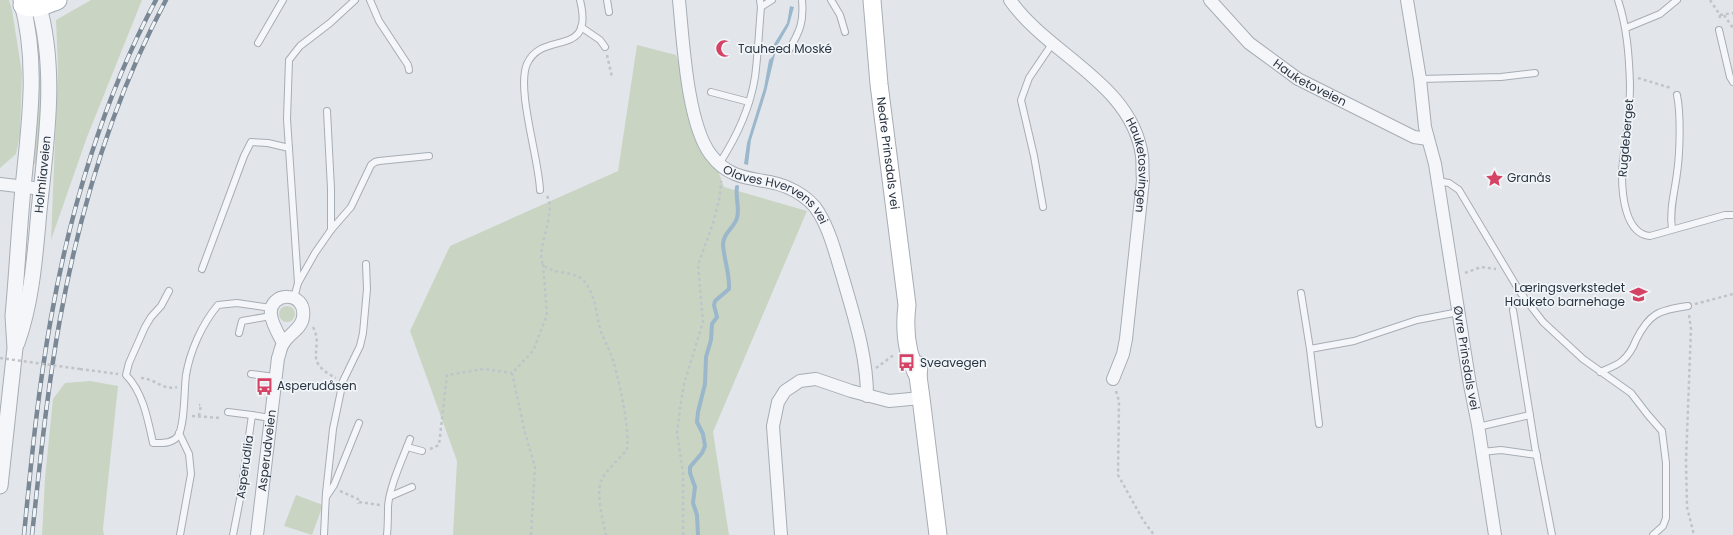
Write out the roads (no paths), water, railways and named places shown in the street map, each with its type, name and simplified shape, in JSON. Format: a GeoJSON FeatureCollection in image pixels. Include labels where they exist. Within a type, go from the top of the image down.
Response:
{"type":"FeatureCollection","features":[{"type":"Feature","properties":{"kind":"main road"},"geometry":{"type":"LineString","coordinates":[[29,2],[57,0]]}},
{"type":"Feature","properties":{"kind":"main road","name":"Nedre Prinsdals vei"},"geometry":{"type":"LineString","coordinates":[[872,0],[881,97],[907,305],[915,320],[920,360],[918,376],[920,398],[938,535]]}},
{"type":"Feature","properties":{"kind":"street","name":"Olaves Hvervens vei"},"geometry":{"type":"LineString","coordinates":[[679,0],[685,59],[692,103],[700,134],[706,148],[719,164],[729,173],[776,184],[794,190],[808,200],[818,212],[825,224],[833,246],[863,352],[867,372],[867,396]]}},
{"type":"Feature","properties":{"kind":"street","name":"Hauketosvingen"},"geometry":{"type":"LineString","coordinates":[[1010,0],[1039,32],[1116,98],[1133,128],[1142,155],[1143,180],[1126,339],[1123,354],[1113,379]]}},
{"type":"Feature","properties":{"kind":"street","name":"Øvre Prinsdals vei"},"geometry":{"type":"LineString","coordinates":[[1407,0],[1420,79],[1425,127],[1437,180],[1478,427],[1494,535]]}},
{"type":"Feature","properties":{"kind":"street","name":"Holmliaveien"},"geometry":{"type":"LineString","coordinates":[[0,486],[15,348],[13,316],[32,86],[29,2]]}},
{"type":"Feature","properties":{"kind":"street","name":"Holmliaveien"},"geometry":{"type":"LineString","coordinates":[[15,348],[26,318],[42,189],[49,86],[44,31],[29,2]]}},
{"type":"Feature","properties":{"kind":"street","name":"Hauketoveien"},"geometry":{"type":"LineString","coordinates":[[1214,2],[1250,43],[1298,79],[1414,137],[1428,139]]}},
{"type":"Feature","properties":{"kind":"street"},"geometry":{"type":"LineString","coordinates":[[0,184],[42,189]]}},
{"type":"Feature","properties":{"kind":"street"},"geometry":{"type":"LineString","coordinates":[[283,343],[271,312],[276,301],[281,298],[294,298]]}},
{"type":"Feature","properties":{"kind":"street","name":"Asperudveien"},"geometry":{"type":"LineString","coordinates":[[257,535],[278,358],[283,343],[302,322],[302,305],[294,298]]}},
{"type":"Feature","properties":{"kind":"street"},"geometry":{"type":"LineString","coordinates":[[780,535],[773,426],[775,409],[782,395],[795,383],[811,379],[822,380],[867,396],[889,400],[920,398]]}},
{"type":"Feature","properties":{"kind":"lane"},"geometry":{"type":"LineString","coordinates":[[258,43],[283,0]]}},
{"type":"Feature","properties":{"kind":"lane"},"geometry":{"type":"LineString","coordinates":[[298,283],[289,148],[287,83],[290,57],[300,46],[330,23],[355,0]]}},
{"type":"Feature","properties":{"kind":"lane"},"geometry":{"type":"LineString","coordinates":[[370,0],[379,21],[408,65],[409,70]]}},
{"type":"Feature","properties":{"kind":"lane"},"geometry":{"type":"LineString","coordinates":[[540,190],[540,174],[525,96],[525,70],[530,58],[539,50],[552,44],[572,40],[576,37],[581,27],[582,13],[580,0]]}},
{"type":"Feature","properties":{"kind":"lane"},"geometry":{"type":"LineString","coordinates":[[607,0],[609,12]]}},
{"type":"Feature","properties":{"kind":"lane"},"geometry":{"type":"LineString","coordinates":[[719,164],[736,136],[749,102],[755,77],[761,7],[760,0]]}},
{"type":"Feature","properties":{"kind":"lane"},"geometry":{"type":"LineString","coordinates":[[761,7],[772,0]]}},
{"type":"Feature","properties":{"kind":"lane"},"geometry":{"type":"LineString","coordinates":[[789,50],[802,24],[802,0]]}},
{"type":"Feature","properties":{"kind":"lane"},"geometry":{"type":"LineString","coordinates":[[831,0],[840,15],[845,32]]}},
{"type":"Feature","properties":{"kind":"lane","name":"Rugdeberget"},"geometry":{"type":"LineString","coordinates":[[1618,0],[1626,28],[1629,76],[1628,130],[1622,174],[1627,215],[1633,226],[1644,235],[1650,236],[1725,215],[1733,215]]}},
{"type":"Feature","properties":{"kind":"lane"},"geometry":{"type":"LineString","coordinates":[[1626,28],[1660,14],[1670,3],[1677,0]]}},
{"type":"Feature","properties":{"kind":"lane"},"geometry":{"type":"LineString","coordinates":[[581,27],[600,40],[605,47]]}},
{"type":"Feature","properties":{"kind":"lane"},"geometry":{"type":"LineString","coordinates":[[1719,30],[1730,77],[1733,82]]}},
{"type":"Feature","properties":{"kind":"lane"},"geometry":{"type":"LineString","coordinates":[[1042,207],[1034,156],[1021,100],[1029,78],[1052,44]]}},
{"type":"Feature","properties":{"kind":"lane"},"geometry":{"type":"LineString","coordinates":[[1420,79],[1501,77],[1535,73]]}},
{"type":"Feature","properties":{"kind":"lane"},"geometry":{"type":"LineString","coordinates":[[711,92],[749,102]]}},
{"type":"Feature","properties":{"kind":"lane"},"geometry":{"type":"LineString","coordinates":[[1672,229],[1671,215],[1678,158],[1679,107],[1677,95]]}},
{"type":"Feature","properties":{"kind":"lane"},"geometry":{"type":"LineString","coordinates":[[327,111],[332,189],[331,230]]}},
{"type":"Feature","properties":{"kind":"lane"},"geometry":{"type":"LineString","coordinates":[[202,270],[244,156],[251,142],[268,143],[289,148]]}},
{"type":"Feature","properties":{"kind":"lane"},"geometry":{"type":"LineString","coordinates":[[294,298],[298,283],[315,253],[331,230],[352,207],[372,165],[375,162],[429,156]]}},
{"type":"Feature","properties":{"kind":"lane"},"geometry":{"type":"LineString","coordinates":[[1437,180],[1449,184],[1459,190],[1529,305],[1543,322],[1561,340],[1600,372],[1631,393],[1662,431],[1666,463],[1666,512],[1663,526],[1653,535]]}},
{"type":"Feature","properties":{"kind":"lane"},"geometry":{"type":"LineString","coordinates":[[324,535],[326,499],[336,409],[343,381],[360,346],[363,333],[367,289],[366,264]]}},
{"type":"Feature","properties":{"kind":"lane"},"geometry":{"type":"LineString","coordinates":[[170,291],[161,306],[151,316],[145,327],[129,363],[126,376],[132,381],[142,403],[153,443],[168,443],[174,440],[179,433],[183,416],[185,384],[189,362],[193,349],[206,323],[218,305],[237,303],[271,312]]}},
{"type":"Feature","properties":{"kind":"lane"},"geometry":{"type":"LineString","coordinates":[[1301,293],[1310,349],[1319,424]]}},
{"type":"Feature","properties":{"kind":"lane"},"geometry":{"type":"LineString","coordinates":[[1600,372],[1618,364],[1627,357],[1644,324],[1652,316],[1671,308],[1688,306]]}},
{"type":"Feature","properties":{"kind":"lane"},"geometry":{"type":"LineString","coordinates":[[1513,310],[1552,535]]}},
{"type":"Feature","properties":{"kind":"lane"},"geometry":{"type":"LineString","coordinates":[[239,333],[242,321],[271,312]]}},
{"type":"Feature","properties":{"kind":"lane"},"geometry":{"type":"LineString","coordinates":[[1310,349],[1354,340],[1417,320],[1459,312]]}},
{"type":"Feature","properties":{"kind":"lane"},"geometry":{"type":"LineString","coordinates":[[251,374],[275,378]]}},
{"type":"Feature","properties":{"kind":"lane"},"geometry":{"type":"LineString","coordinates":[[228,412],[270,418]]}},
{"type":"Feature","properties":{"kind":"lane"},"geometry":{"type":"LineString","coordinates":[[1478,427],[1530,415]]}},
{"type":"Feature","properties":{"kind":"lane","name":"Asperudlia"},"geometry":{"type":"LineString","coordinates":[[233,535],[240,499],[252,416]]}},
{"type":"Feature","properties":{"kind":"lane"},"geometry":{"type":"LineString","coordinates":[[326,499],[334,485],[359,423]]}},
{"type":"Feature","properties":{"kind":"lane"},"geometry":{"type":"LineString","coordinates":[[179,433],[189,454],[191,474],[180,535]]}},
{"type":"Feature","properties":{"kind":"lane"},"geometry":{"type":"LineString","coordinates":[[388,535],[388,506],[393,484],[410,439]]}},
{"type":"Feature","properties":{"kind":"lane"},"geometry":{"type":"LineString","coordinates":[[407,447],[422,451]]}},
{"type":"Feature","properties":{"kind":"lane"},"geometry":{"type":"LineString","coordinates":[[1482,452],[1501,450],[1537,455]]}},
{"type":"Feature","properties":{"kind":"lane"},"geometry":{"type":"LineString","coordinates":[[391,496],[412,487]]}},
{"type":"Feature","properties":{"kind":"water"},"geometry":{"type":"Polygon","coordinates":[[[790,6],[794,7],[789,25],[777,46],[766,92],[751,140],[748,165],[744,164],[747,143],[764,88],[769,60],[773,56],[774,44],[787,23],[790,6]]]}},
{"type":"Feature","properties":{"kind":"waterway"},"geometry":{"type":"LineString","coordinates":[[698,535],[697,515],[693,503],[695,487],[690,473],[690,467],[702,453],[705,446],[703,434],[697,422],[698,412],[705,384],[706,357],[711,340],[712,324],[717,317],[714,305],[715,301],[729,289],[729,278],[724,256],[723,241],[736,222],[738,210],[737,187]]}},
{"type":"Feature","properties":{"kind":"railway"},"geometry":{"type":"LineString","coordinates":[[24,535],[42,372],[51,318],[68,236],[91,155],[105,115],[120,75],[156,0]]}},
{"type":"Feature","properties":{"kind":"railway"},"geometry":{"type":"LineString","coordinates":[[32,535],[51,373],[68,278],[88,196],[114,115],[147,38],[166,0]]}},
{"type":"Feature","properties":{"kind":"place","name":"Tauheed Moské"},"geometry":{"type":"Point","coordinates":[725,49]}},
{"type":"Feature","properties":{"kind":"place","name":"Granås"},"geometry":{"type":"Point","coordinates":[1494,178]}},
{"type":"Feature","properties":{"kind":"place","name":"Læringsverkstedet Hauketo barnehage"},"geometry":{"type":"Point","coordinates":[1638,295]}},
{"type":"Feature","properties":{"kind":"place","name":"Sveavegen"},"geometry":{"type":"Point","coordinates":[907,363]}},
{"type":"Feature","properties":{"kind":"place","name":"Asperudåsen"},"geometry":{"type":"Point","coordinates":[264,386]}}]}
